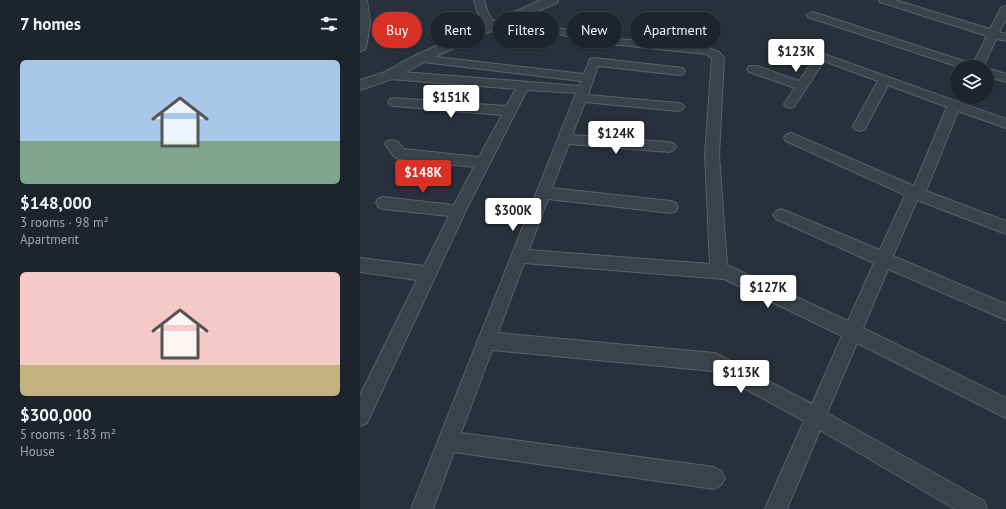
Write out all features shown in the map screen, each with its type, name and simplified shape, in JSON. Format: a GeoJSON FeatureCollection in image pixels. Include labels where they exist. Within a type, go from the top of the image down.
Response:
{"type":"FeatureCollection","features":[{"type":"Feature","properties":{"kind":"street"},"geometry":{"type":"LineString","coordinates":[[360,48],[365,23],[362,0]]}},
{"type":"Feature","properties":{"kind":"street"},"geometry":{"type":"LineString","coordinates":[[360,85],[390,74],[491,26],[483,13],[479,0]]}},
{"type":"Feature","properties":{"kind":"street"},"geometry":{"type":"LineString","coordinates":[[523,12],[552,0]]}},
{"type":"Feature","properties":{"kind":"street"},"geometry":{"type":"LineString","coordinates":[[884,0],[1006,38]]}},
{"type":"Feature","properties":{"kind":"street"},"geometry":{"type":"LineString","coordinates":[[1002,0],[1006,1]]}},
{"type":"Feature","properties":{"kind":"street"},"geometry":{"type":"LineString","coordinates":[[980,60],[1006,8]]}},
{"type":"Feature","properties":{"kind":"street"},"geometry":{"type":"LineString","coordinates":[[812,15],[950,60]]}},
{"type":"Feature","properties":{"kind":"street"},"geometry":{"type":"LineString","coordinates":[[559,31],[590,39],[708,51],[715,54],[718,58],[712,156],[719,272]]}},
{"type":"Feature","properties":{"kind":"street"},"geometry":{"type":"LineString","coordinates":[[807,51],[950,103]]}},
{"type":"Feature","properties":{"kind":"street"},"geometry":{"type":"LineString","coordinates":[[790,104],[822,56]]}},
{"type":"Feature","properties":{"kind":"street"},"geometry":{"type":"LineString","coordinates":[[419,59],[678,107]]}},
{"type":"Feature","properties":{"kind":"street"},"geometry":{"type":"LineString","coordinates":[[422,509],[518,256],[594,62],[679,71]]}},
{"type":"Feature","properties":{"kind":"street"},"geometry":{"type":"LineString","coordinates":[[753,69],[802,86]]}},
{"type":"Feature","properties":{"kind":"street"},"geometry":{"type":"LineString","coordinates":[[390,74],[523,86],[584,89]]}},
{"type":"Feature","properties":{"kind":"street"},"geometry":{"type":"LineString","coordinates":[[994,74],[1006,78]]}},
{"type":"Feature","properties":{"kind":"street"},"geometry":{"type":"LineString","coordinates":[[860,126],[885,79]]}},
{"type":"Feature","properties":{"kind":"street"},"geometry":{"type":"LineString","coordinates":[[362,408],[459,211],[523,86]]}},
{"type":"Feature","properties":{"kind":"street"},"geometry":{"type":"LineString","coordinates":[[394,102],[510,111]]}},
{"type":"Feature","properties":{"kind":"street"},"geometry":{"type":"LineString","coordinates":[[776,509],[884,258],[915,193],[954,104],[1006,124]]}},
{"type":"Feature","properties":{"kind":"street"},"geometry":{"type":"LineString","coordinates":[[791,138],[915,193],[1006,228]]}},
{"type":"Feature","properties":{"kind":"street"},"geometry":{"type":"LineString","coordinates":[[564,139],[669,147]]}},
{"type":"Feature","properties":{"kind":"street"},"geometry":{"type":"LineString","coordinates":[[392,144],[400,154],[484,163]]}},
{"type":"Feature","properties":{"kind":"street"},"geometry":{"type":"LineString","coordinates":[[543,193],[671,207]]}},
{"type":"Feature","properties":{"kind":"street"},"geometry":{"type":"LineString","coordinates":[[383,203],[459,211]]}},
{"type":"Feature","properties":{"kind":"street"},"geometry":{"type":"LineString","coordinates":[[781,215],[884,258],[1006,312]]}},
{"type":"Feature","properties":{"kind":"street"},"geometry":{"type":"LineString","coordinates":[[518,256],[726,272],[1006,408]]}},
{"type":"Feature","properties":{"kind":"street"},"geometry":{"type":"LineString","coordinates":[[360,265],[429,274]]}},
{"type":"Feature","properties":{"kind":"street"},"geometry":{"type":"LineString","coordinates":[[486,341],[715,362],[816,417],[976,509]]}},
{"type":"Feature","properties":{"kind":"street"},"geometry":{"type":"LineString","coordinates":[[448,441],[714,478]]}}]}
